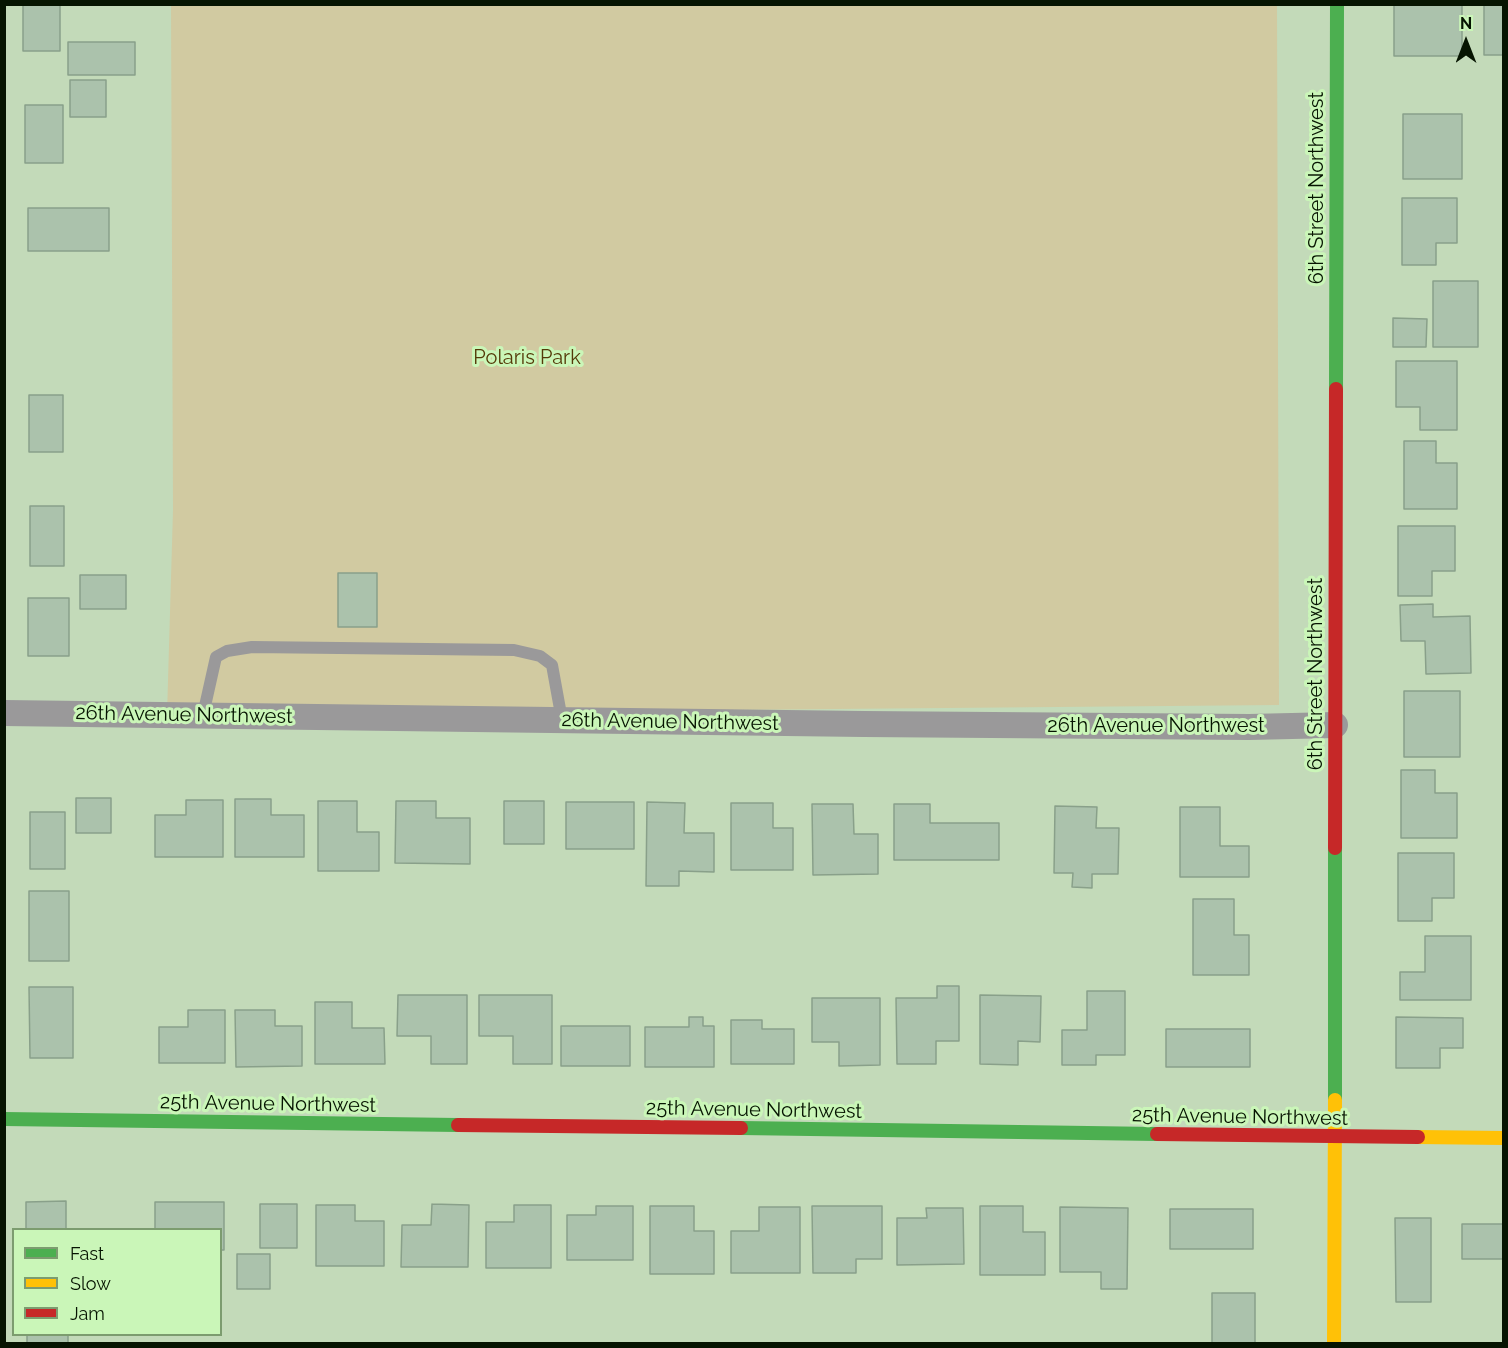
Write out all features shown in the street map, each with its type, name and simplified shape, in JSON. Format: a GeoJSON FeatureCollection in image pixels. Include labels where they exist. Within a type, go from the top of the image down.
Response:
{"type":"FeatureCollection","features":[{"type":"Feature","properties":{"kind":"street","name":"6th Street Northwest"},"geometry":{"type":"LineString","coordinates":[[1334,1344],[1337,4]]}},
{"type":"Feature","properties":{"kind":"street","name":"26th Avenue Northwest"},"geometry":{"type":"LineString","coordinates":[[4,712],[1238,727],[1335,725]]}},
{"type":"Feature","properties":{"kind":"street","name":"25th Avenue Northwest"},"geometry":{"type":"LineString","coordinates":[[4,1119],[1503,1138]]}},
{"type":"Feature","properties":{"kind":"lane"},"geometry":{"type":"LineString","coordinates":[[203,715],[216,657],[226,651],[252,647],[514,650],[540,656],[552,665],[562,720]]}},
{"type":"Feature","properties":{"kind":"green space","name":"Polaris Park"},"geometry":{"type":"Polygon","coordinates":[[[171,5],[1277,5],[1279,705],[167,715],[173,510],[171,5]]]}},
{"type":"Feature","properties":{"kind":"building"},"geometry":{"type":"Polygon","coordinates":[[[23,4],[60,4],[60,51],[23,51],[23,4]]]}},
{"type":"Feature","properties":{"kind":"building"},"geometry":{"type":"Polygon","coordinates":[[[1394,4],[1462,4],[1462,56],[1394,56],[1394,4]]]}},
{"type":"Feature","properties":{"kind":"building"},"geometry":{"type":"Polygon","coordinates":[[[1484,4],[1504,4],[1504,55],[1484,55],[1484,4]]]}},
{"type":"Feature","properties":{"kind":"building"},"geometry":{"type":"Polygon","coordinates":[[[68,42],[135,42],[135,75],[68,75],[68,42]]]}},
{"type":"Feature","properties":{"kind":"building"},"geometry":{"type":"Polygon","coordinates":[[[70,80],[106,80],[106,117],[70,117],[70,80]]]}},
{"type":"Feature","properties":{"kind":"building"},"geometry":{"type":"Polygon","coordinates":[[[25,105],[63,105],[63,163],[25,163],[25,105]]]}},
{"type":"Feature","properties":{"kind":"building"},"geometry":{"type":"Polygon","coordinates":[[[1403,114],[1462,114],[1462,179],[1403,179],[1403,114]]]}},
{"type":"Feature","properties":{"kind":"building"},"geometry":{"type":"Polygon","coordinates":[[[1402,198],[1457,198],[1457,243],[1436,243],[1436,265],[1402,265],[1402,198]]]}},
{"type":"Feature","properties":{"kind":"building"},"geometry":{"type":"Polygon","coordinates":[[[28,208],[109,208],[109,251],[28,251],[28,208]]]}},
{"type":"Feature","properties":{"kind":"building"},"geometry":{"type":"Polygon","coordinates":[[[1433,281],[1478,281],[1478,347],[1433,347],[1433,281]]]}},
{"type":"Feature","properties":{"kind":"building"},"geometry":{"type":"Polygon","coordinates":[[[1393,318],[1427,319],[1426,347],[1393,347],[1393,318]]]}},
{"type":"Feature","properties":{"kind":"building"},"geometry":{"type":"Polygon","coordinates":[[[1396,361],[1457,361],[1457,430],[1420,430],[1420,407],[1396,407],[1396,361]]]}},
{"type":"Feature","properties":{"kind":"building"},"geometry":{"type":"Polygon","coordinates":[[[29,395],[63,395],[63,452],[29,452],[29,395]]]}},
{"type":"Feature","properties":{"kind":"building"},"geometry":{"type":"Polygon","coordinates":[[[1404,441],[1436,441],[1436,463],[1457,463],[1457,509],[1404,509],[1404,441]]]}},
{"type":"Feature","properties":{"kind":"building"},"geometry":{"type":"Polygon","coordinates":[[[30,506],[64,506],[64,566],[30,566],[30,506]]]}},
{"type":"Feature","properties":{"kind":"building"},"geometry":{"type":"Polygon","coordinates":[[[1398,526],[1455,526],[1455,571],[1432,571],[1432,596],[1398,596],[1398,526]]]}},
{"type":"Feature","properties":{"kind":"building"},"geometry":{"type":"Polygon","coordinates":[[[338,573],[377,573],[377,627],[338,627],[338,573]]]}},
{"type":"Feature","properties":{"kind":"building"},"geometry":{"type":"Polygon","coordinates":[[[80,575],[126,575],[126,609],[80,609],[80,575]]]}},
{"type":"Feature","properties":{"kind":"building"},"geometry":{"type":"Polygon","coordinates":[[[28,598],[69,598],[69,656],[28,656],[28,598]]]}},
{"type":"Feature","properties":{"kind":"building"},"geometry":{"type":"Polygon","coordinates":[[[1433,604],[1433,617],[1470,616],[1471,673],[1426,674],[1425,641],[1401,641],[1400,605],[1433,604]]]}},
{"type":"Feature","properties":{"kind":"building"},"geometry":{"type":"Polygon","coordinates":[[[1404,691],[1460,691],[1460,757],[1404,757],[1404,691]]]}},
{"type":"Feature","properties":{"kind":"building"},"geometry":{"type":"Polygon","coordinates":[[[1401,770],[1435,770],[1435,793],[1457,793],[1457,838],[1401,838],[1401,770]]]}},
{"type":"Feature","properties":{"kind":"building"},"geometry":{"type":"Polygon","coordinates":[[[76,798],[111,798],[111,833],[76,833],[76,798]]]}},
{"type":"Feature","properties":{"kind":"building"},"geometry":{"type":"Polygon","coordinates":[[[235,799],[271,799],[271,815],[304,815],[304,857],[235,857],[235,799]]]}},
{"type":"Feature","properties":{"kind":"building"},"geometry":{"type":"Polygon","coordinates":[[[186,800],[223,800],[223,857],[155,857],[155,815],[186,815],[186,800]]]}},
{"type":"Feature","properties":{"kind":"building"},"geometry":{"type":"Polygon","coordinates":[[[318,801],[357,801],[357,832],[379,832],[379,871],[318,871],[318,801]]]}},
{"type":"Feature","properties":{"kind":"building"},"geometry":{"type":"Polygon","coordinates":[[[396,801],[436,801],[436,818],[470,818],[470,864],[395,863],[396,801]]]}},
{"type":"Feature","properties":{"kind":"building"},"geometry":{"type":"Polygon","coordinates":[[[504,801],[544,801],[544,844],[504,844],[504,801]]]}},
{"type":"Feature","properties":{"kind":"building"},"geometry":{"type":"Polygon","coordinates":[[[566,802],[634,802],[634,849],[566,849],[566,802]]]}},
{"type":"Feature","properties":{"kind":"building"},"geometry":{"type":"Polygon","coordinates":[[[647,802],[685,803],[684,833],[714,833],[714,872],[679,871],[679,886],[646,886],[647,802]]]}},
{"type":"Feature","properties":{"kind":"building"},"geometry":{"type":"Polygon","coordinates":[[[731,803],[773,803],[773,828],[793,828],[793,870],[731,870],[731,803]]]}},
{"type":"Feature","properties":{"kind":"building"},"geometry":{"type":"Polygon","coordinates":[[[812,804],[853,804],[854,834],[878,834],[878,874],[813,875],[812,804]]]}},
{"type":"Feature","properties":{"kind":"building"},"geometry":{"type":"Polygon","coordinates":[[[894,804],[930,804],[930,823],[999,823],[999,860],[894,860],[894,804]]]}},
{"type":"Feature","properties":{"kind":"building"},"geometry":{"type":"Polygon","coordinates":[[[1055,806],[1097,807],[1096,828],[1119,828],[1118,874],[1092,874],[1092,888],[1072,887],[1073,873],[1054,873],[1055,806]]]}},
{"type":"Feature","properties":{"kind":"building"},"geometry":{"type":"Polygon","coordinates":[[[1180,807],[1220,807],[1220,846],[1249,846],[1249,877],[1180,877],[1180,807]]]}},
{"type":"Feature","properties":{"kind":"building"},"geometry":{"type":"Polygon","coordinates":[[[30,812],[65,812],[65,869],[30,869],[30,812]]]}},
{"type":"Feature","properties":{"kind":"building"},"geometry":{"type":"Polygon","coordinates":[[[1398,853],[1454,853],[1454,898],[1432,898],[1432,921],[1398,921],[1398,853]]]}},
{"type":"Feature","properties":{"kind":"building"},"geometry":{"type":"Polygon","coordinates":[[[29,891],[69,891],[69,961],[29,961],[29,891]]]}},
{"type":"Feature","properties":{"kind":"building"},"geometry":{"type":"Polygon","coordinates":[[[1193,899],[1234,899],[1234,935],[1249,935],[1249,975],[1193,975],[1193,899]]]}},
{"type":"Feature","properties":{"kind":"building"},"geometry":{"type":"Polygon","coordinates":[[[1425,936],[1471,936],[1471,1000],[1400,1000],[1400,972],[1425,972],[1425,936]]]}},
{"type":"Feature","properties":{"kind":"building"},"geometry":{"type":"Polygon","coordinates":[[[937,986],[959,986],[959,1041],[936,1041],[936,1064],[897,1064],[896,998],[937,998],[937,986]]]}},
{"type":"Feature","properties":{"kind":"building"},"geometry":{"type":"Polygon","coordinates":[[[29,987],[73,987],[73,1058],[30,1058],[29,987]]]}},
{"type":"Feature","properties":{"kind":"building"},"geometry":{"type":"Polygon","coordinates":[[[1087,991],[1125,991],[1125,1055],[1096,1055],[1096,1065],[1062,1065],[1062,1030],[1087,1030],[1087,991]]]}},
{"type":"Feature","properties":{"kind":"building"},"geometry":{"type":"Polygon","coordinates":[[[398,995],[467,995],[467,1064],[431,1064],[431,1036],[397,1036],[398,995]]]}},
{"type":"Feature","properties":{"kind":"building"},"geometry":{"type":"Polygon","coordinates":[[[479,995],[552,995],[552,1064],[513,1064],[513,1036],[479,1036],[479,995]]]}},
{"type":"Feature","properties":{"kind":"building"},"geometry":{"type":"Polygon","coordinates":[[[980,995],[1041,996],[1040,1042],[1018,1041],[1018,1065],[980,1064],[980,995]]]}},
{"type":"Feature","properties":{"kind":"building"},"geometry":{"type":"Polygon","coordinates":[[[812,998],[880,998],[880,1065],[839,1066],[839,1042],[812,1042],[812,998]]]}},
{"type":"Feature","properties":{"kind":"building"},"geometry":{"type":"Polygon","coordinates":[[[315,1002],[352,1002],[352,1028],[384,1028],[385,1064],[315,1064],[315,1002]]]}},
{"type":"Feature","properties":{"kind":"building"},"geometry":{"type":"Polygon","coordinates":[[[188,1010],[225,1010],[225,1063],[159,1063],[159,1027],[188,1027],[188,1010]]]}},
{"type":"Feature","properties":{"kind":"building"},"geometry":{"type":"Polygon","coordinates":[[[235,1010],[275,1010],[275,1026],[302,1026],[302,1066],[236,1067],[235,1010]]]}},
{"type":"Feature","properties":{"kind":"building"},"geometry":{"type":"Polygon","coordinates":[[[689,1017],[703,1017],[703,1026],[714,1026],[714,1067],[645,1067],[645,1027],[689,1027],[689,1017]]]}},
{"type":"Feature","properties":{"kind":"building"},"geometry":{"type":"Polygon","coordinates":[[[1396,1017],[1463,1018],[1463,1048],[1440,1048],[1440,1068],[1396,1068],[1396,1017]]]}},
{"type":"Feature","properties":{"kind":"building"},"geometry":{"type":"Polygon","coordinates":[[[731,1020],[762,1020],[762,1029],[794,1029],[794,1064],[731,1064],[731,1020]]]}},
{"type":"Feature","properties":{"kind":"building"},"geometry":{"type":"Polygon","coordinates":[[[561,1026],[630,1026],[630,1066],[561,1066],[561,1026]]]}},
{"type":"Feature","properties":{"kind":"building"},"geometry":{"type":"Polygon","coordinates":[[[1166,1029],[1250,1029],[1250,1067],[1166,1067],[1166,1029]]]}},
{"type":"Feature","properties":{"kind":"building"},"geometry":{"type":"Polygon","coordinates":[[[66,1201],[66,1228],[26,1228],[26,1202],[66,1201]]]}},
{"type":"Feature","properties":{"kind":"building"},"geometry":{"type":"Polygon","coordinates":[[[155,1202],[224,1202],[224,1250],[222,1250],[222,1228],[155,1228],[155,1202]]]}},
{"type":"Feature","properties":{"kind":"building"},"geometry":{"type":"Polygon","coordinates":[[[260,1204],[297,1204],[297,1248],[260,1248],[260,1204]]]}},
{"type":"Feature","properties":{"kind":"building"},"geometry":{"type":"Polygon","coordinates":[[[432,1204],[469,1205],[468,1267],[401,1267],[402,1225],[431,1225],[432,1204]]]}},
{"type":"Feature","properties":{"kind":"building"},"geometry":{"type":"Polygon","coordinates":[[[316,1205],[355,1205],[355,1221],[384,1221],[384,1266],[316,1266],[316,1205]]]}},
{"type":"Feature","properties":{"kind":"building"},"geometry":{"type":"Polygon","coordinates":[[[514,1205],[551,1205],[551,1268],[486,1268],[486,1222],[514,1222],[514,1205]]]}},
{"type":"Feature","properties":{"kind":"building"},"geometry":{"type":"Polygon","coordinates":[[[596,1206],[633,1206],[633,1260],[567,1260],[567,1215],[596,1215],[596,1206]]]}},
{"type":"Feature","properties":{"kind":"building"},"geometry":{"type":"Polygon","coordinates":[[[650,1206],[694,1206],[694,1231],[714,1231],[714,1274],[650,1274],[650,1206]]]}},
{"type":"Feature","properties":{"kind":"building"},"geometry":{"type":"Polygon","coordinates":[[[812,1206],[882,1206],[882,1259],[856,1259],[856,1273],[813,1273],[812,1206]]]}},
{"type":"Feature","properties":{"kind":"building"},"geometry":{"type":"Polygon","coordinates":[[[980,1206],[1023,1206],[1023,1232],[1045,1232],[1045,1275],[980,1275],[980,1206]]]}},
{"type":"Feature","properties":{"kind":"building"},"geometry":{"type":"Polygon","coordinates":[[[759,1207],[800,1207],[800,1273],[731,1273],[731,1231],[759,1231],[759,1207]]]}},
{"type":"Feature","properties":{"kind":"building"},"geometry":{"type":"Polygon","coordinates":[[[1060,1207],[1128,1208],[1127,1289],[1101,1289],[1101,1272],[1060,1272],[1060,1207]]]}},
{"type":"Feature","properties":{"kind":"building"},"geometry":{"type":"Polygon","coordinates":[[[926,1208],[963,1208],[964,1264],[897,1265],[897,1218],[927,1218],[926,1208]]]}},
{"type":"Feature","properties":{"kind":"building"},"geometry":{"type":"Polygon","coordinates":[[[1170,1209],[1253,1209],[1253,1249],[1170,1249],[1170,1209]]]}},
{"type":"Feature","properties":{"kind":"building"},"geometry":{"type":"Polygon","coordinates":[[[1395,1218],[1431,1218],[1431,1302],[1396,1302],[1395,1218]]]}},
{"type":"Feature","properties":{"kind":"building"},"geometry":{"type":"Polygon","coordinates":[[[1462,1224],[1504,1224],[1504,1259],[1462,1259],[1462,1224]]]}},
{"type":"Feature","properties":{"kind":"building"},"geometry":{"type":"Polygon","coordinates":[[[237,1254],[270,1254],[270,1289],[237,1289],[237,1254]]]}},
{"type":"Feature","properties":{"kind":"building"},"geometry":{"type":"Polygon","coordinates":[[[1212,1293],[1255,1293],[1255,1344],[1212,1344],[1212,1293]]]}},
{"type":"Feature","properties":{"kind":"building"},"geometry":{"type":"Polygon","coordinates":[[[27,1336],[68,1336],[68,1344],[27,1344],[27,1336]]]}},
{"type":"Feature","properties":{"kind":"traffic: fast"},"geometry":{"type":"LineString","coordinates":[[1336,389],[1337,4]]}},
{"type":"Feature","properties":{"kind":"traffic: fast"},"geometry":{"type":"LineString","coordinates":[[1335,848],[1335,1100]]}},
{"type":"Feature","properties":{"kind":"traffic: fast"},"geometry":{"type":"LineString","coordinates":[[4,1119],[458,1125]]}},
{"type":"Feature","properties":{"kind":"traffic: fast"},"geometry":{"type":"LineString","coordinates":[[741,1128],[1157,1134]]}},
{"type":"Feature","properties":{"kind":"traffic: slow"},"geometry":{"type":"LineString","coordinates":[[1334,1344],[1335,1100]]}},
{"type":"Feature","properties":{"kind":"traffic: slow"},"geometry":{"type":"LineString","coordinates":[[1418,1137],[1504,1138]]}},
{"type":"Feature","properties":{"kind":"traffic: jam"},"geometry":{"type":"LineString","coordinates":[[1335,848],[1336,389]]}},
{"type":"Feature","properties":{"kind":"traffic: jam"},"geometry":{"type":"LineString","coordinates":[[458,1125],[741,1128]]}},
{"type":"Feature","properties":{"kind":"traffic: jam"},"geometry":{"type":"LineString","coordinates":[[1157,1134],[1418,1137]]}}]}
